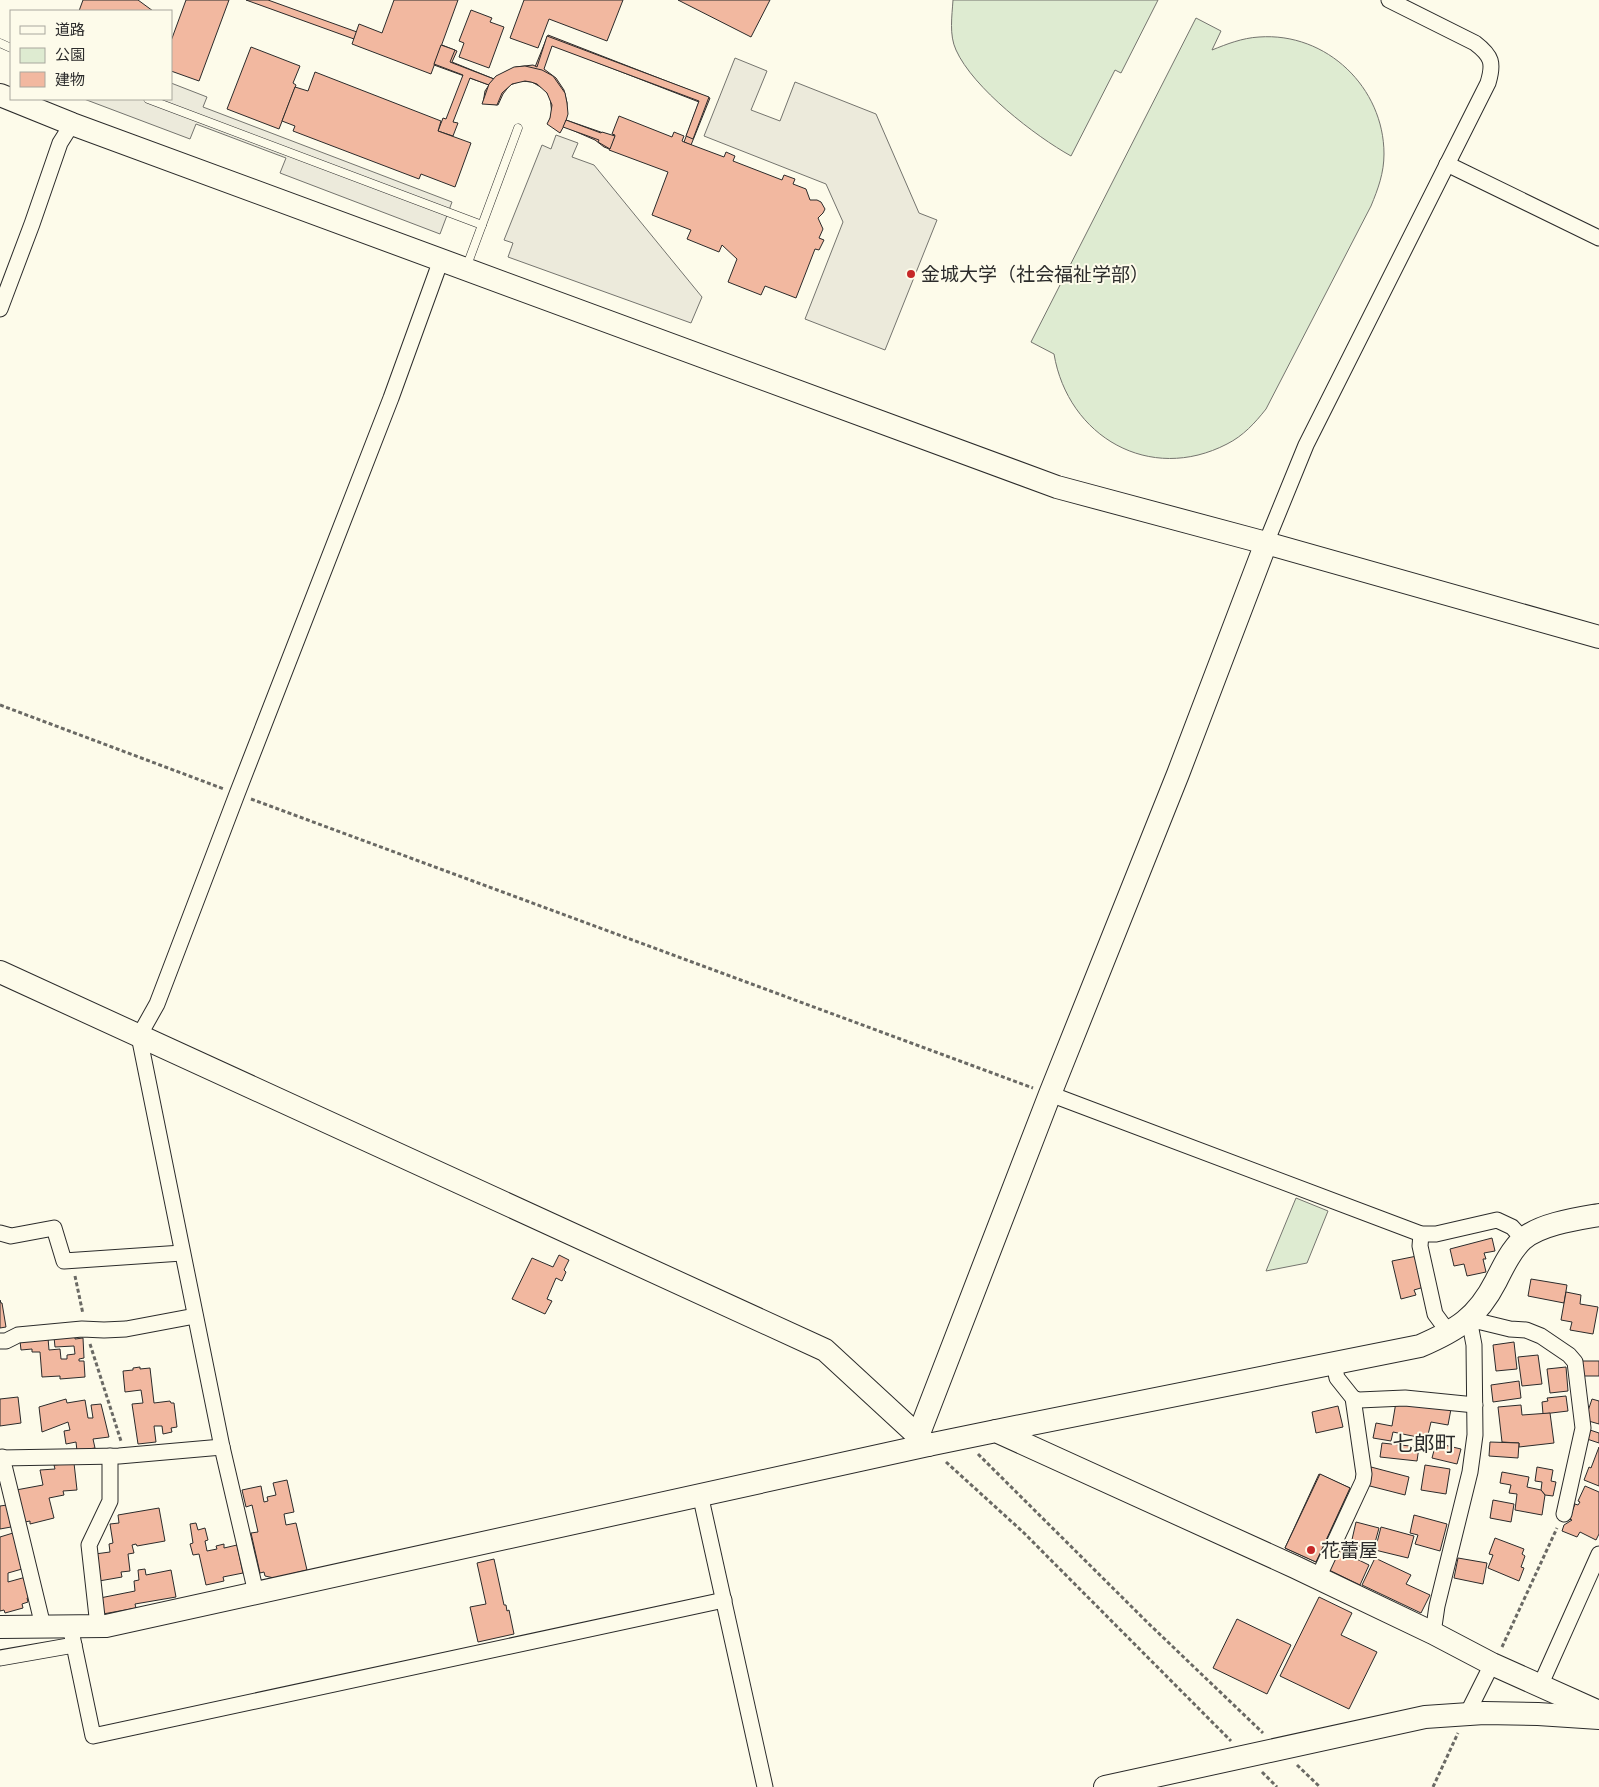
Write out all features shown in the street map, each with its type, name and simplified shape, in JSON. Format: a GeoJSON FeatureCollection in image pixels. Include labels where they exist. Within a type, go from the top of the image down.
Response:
{"type":"FeatureCollection","features":[{"type":"Feature","properties":{"kind":"street"},"geometry":{"type":"LineString","coordinates":[[923,1440],[1050,1094],[1178,774],[1266,542],[1306,445],[1488,83],[1491,61],[1486,51],[1475,43],[1388,0]]}},
{"type":"Feature","properties":{"kind":"street"},"geometry":{"type":"LineString","coordinates":[[12,100],[72,124],[1057,487],[1266,542],[1599,637]]}},
{"type":"Feature","properties":{"kind":"street"},"geometry":{"type":"LineString","coordinates":[[0,309],[60,143],[72,124]]}},
{"type":"Feature","properties":{"kind":"street"},"geometry":{"type":"LineString","coordinates":[[1448,164],[1599,238]]}},
{"type":"Feature","properties":{"kind":"street"},"geometry":{"type":"LineString","coordinates":[[256,1593],[222,1448],[139,1036],[157,1004],[388,407],[441,260]]}},
{"type":"Feature","properties":{"kind":"street"},"geometry":{"type":"LineString","coordinates":[[0,972],[825,1350],[923,1440]]}},
{"type":"Feature","properties":{"kind":"street"},"geometry":{"type":"LineString","coordinates":[[1050,1094],[1421,1234],[1436,1234],[1497,1220],[1512,1226],[1523,1239]]}},
{"type":"Feature","properties":{"kind":"street"},"geometry":{"type":"LineString","coordinates":[[0,1658],[98,1626],[106,1626],[700,1494],[923,1440],[961,1438],[1420,1346],[1449,1333],[1469,1319],[1483,1303],[1506,1261],[1523,1239],[1547,1226],[1599,1215]]}},
{"type":"Feature","properties":{"kind":"street"},"geometry":{"type":"LineString","coordinates":[[0,1233],[11,1236],[54,1228],[64,1261],[182,1253]]}},
{"type":"Feature","properties":{"kind":"street"},"geometry":{"type":"LineString","coordinates":[[1421,1234],[1420,1246],[1435,1314],[1449,1333]]}},
{"type":"Feature","properties":{"kind":"street"},"geometry":{"type":"LineString","coordinates":[[0,1341],[18,1335],[86,1329],[126,1329],[195,1316]]}},
{"type":"Feature","properties":{"kind":"street"},"geometry":{"type":"LineString","coordinates":[[1433,1633],[1436,1606],[1470,1472],[1476,1435],[1474,1345],[1469,1319]]}},
{"type":"Feature","properties":{"kind":"street"},"geometry":{"type":"LineString","coordinates":[[1469,1319],[1510,1329],[1526,1330],[1541,1336],[1569,1355],[1575,1362],[1583,1428],[1564,1514]]}},
{"type":"Feature","properties":{"kind":"street"},"geometry":{"type":"LineString","coordinates":[[1318,1578],[1363,1480],[1364,1474],[1353,1398],[1338,1378],[1334,1364]]}},
{"type":"Feature","properties":{"kind":"street"},"geometry":{"type":"LineString","coordinates":[[1353,1398],[1359,1400],[1405,1398],[1475,1406]]}},
{"type":"Feature","properties":{"kind":"street"},"geometry":{"type":"LineString","coordinates":[[996,1431],[1318,1578],[1433,1633],[1492,1664],[1599,1712]]}},
{"type":"Feature","properties":{"kind":"street"},"geometry":{"type":"LineString","coordinates":[[43,1626],[1,1458],[110,1456],[222,1448]]}},
{"type":"Feature","properties":{"kind":"street"},"geometry":{"type":"LineString","coordinates":[[98,1626],[89,1545],[110,1501],[110,1456]]}},
{"type":"Feature","properties":{"kind":"street"},"geometry":{"type":"LineString","coordinates":[[700,1494],[765,1787]]}},
{"type":"Feature","properties":{"kind":"street"},"geometry":{"type":"LineString","coordinates":[[1540,1686],[1599,1554]]}},
{"type":"Feature","properties":{"kind":"street"},"geometry":{"type":"LineString","coordinates":[[72,1635],[93,1736],[724,1600]]}},
{"type":"Feature","properties":{"kind":"street"},"geometry":{"type":"LineString","coordinates":[[0,1627],[43,1626],[72,1635]]}},
{"type":"Feature","properties":{"kind":"street"},"geometry":{"type":"LineString","coordinates":[[1467,1714],[1492,1664]]}},
{"type":"Feature","properties":{"kind":"street"},"geometry":{"type":"LineString","coordinates":[[1105,1787],[1425,1717],[1467,1714],[1538,1714],[1599,1718]]}},
{"type":"Feature","properties":{"kind":"lane"},"geometry":{"type":"LineString","coordinates":[[151,100],[482,225]]}},
{"type":"Feature","properties":{"kind":"lane"},"geometry":{"type":"LineString","coordinates":[[465,269],[518,128]]}},
{"type":"Feature","properties":{"kind":"path"},"geometry":{"type":"LineString","coordinates":[[0,706],[1050,1094]]}},
{"type":"Feature","properties":{"kind":"path"},"geometry":{"type":"LineString","coordinates":[[72,1261],[86,1329],[125,1455]]}},
{"type":"Feature","properties":{"kind":"path"},"geometry":{"type":"LineString","coordinates":[[961,1438],[1148,1623],[1320,1787]]}},
{"type":"Feature","properties":{"kind":"path"},"geometry":{"type":"LineString","coordinates":[[923,1440],[1023,1532],[1278,1787]]}},
{"type":"Feature","properties":{"kind":"path"},"geometry":{"type":"LineString","coordinates":[[1492,1664],[1504,1644],[1564,1514]]}},
{"type":"Feature","properties":{"kind":"path"},"geometry":{"type":"LineString","coordinates":[[1433,1787],[1467,1714]]}},
{"type":"Feature","properties":{"kind":"green space"},"geometry":{"type":"Polygon","coordinates":[[[953,0],[1158,0],[1121,73],[1115,70],[1071,156],[1023,124],[1006,110],[964,65],[952,38],[953,0]]]}},
{"type":"Feature","properties":{"kind":"green space"},"geometry":{"type":"Polygon","coordinates":[[[1196,18],[1221,31],[1212,50],[1259,37],[1284,38],[1307,44],[1328,54],[1347,69],[1362,87],[1374,107],[1381,130],[1384,161],[1380,181],[1371,206],[1266,409],[1248,429],[1227,444],[1198,455],[1169,458],[1142,455],[1117,445],[1095,429],[1076,409],[1062,383],[1054,354],[1031,342],[1196,18]]]}},
{"type":"Feature","properties":{"kind":"green space"},"geometry":{"type":"Polygon","coordinates":[[[1296,1198],[1328,1211],[1307,1263],[1266,1271],[1296,1198]]]}},
{"type":"Feature","properties":{"kind":"shaded area"},"geometry":{"type":"Polygon","coordinates":[[[735,58],[767,71],[751,110],[780,121],[795,82],[876,114],[919,213],[937,220],[885,350],[805,319],[843,222],[826,184],[704,136],[735,58]]]}},
{"type":"Feature","properties":{"kind":"shaded area"},"geometry":{"type":"Polygon","coordinates":[[[172,83],[207,97],[203,107],[452,202],[440,234],[280,173],[286,158],[196,124],[190,139],[87,100],[172,100],[172,83]]]}},
{"type":"Feature","properties":{"kind":"shaded area"},"geometry":{"type":"Polygon","coordinates":[[[556,135],[578,143],[572,157],[594,165],[702,297],[691,323],[508,257],[513,243],[504,240],[542,145],[551,149],[556,135]]]}},
{"type":"Feature","properties":{"kind":"building"},"geometry":{"type":"Polygon","coordinates":[[[83,0],[138,0],[152,10],[79,10],[83,0]]]}},
{"type":"Feature","properties":{"kind":"building"},"geometry":{"type":"Polygon","coordinates":[[[186,0],[229,0],[199,81],[172,71],[172,38],[186,0]]]}},
{"type":"Feature","properties":{"kind":"building"},"geometry":{"type":"Polygon","coordinates":[[[246,0],[268,0],[357,32],[354,39],[246,0]]]}},
{"type":"Feature","properties":{"kind":"building"},"geometry":{"type":"Polygon","coordinates":[[[394,0],[458,0],[431,74],[352,44],[359,24],[382,33],[394,0]]]}},
{"type":"Feature","properties":{"kind":"building"},"geometry":{"type":"Polygon","coordinates":[[[524,0],[623,0],[607,41],[549,19],[538,48],[510,38],[524,0]]]}},
{"type":"Feature","properties":{"kind":"building"},"geometry":{"type":"Polygon","coordinates":[[[678,0],[770,0],[751,37],[678,0]]]}},
{"type":"Feature","properties":{"kind":"building"},"geometry":{"type":"Polygon","coordinates":[[[471,10],[492,18],[490,22],[504,27],[489,68],[459,57],[464,43],[459,41],[471,10]]]}},
{"type":"Feature","properties":{"kind":"building"},"geometry":{"type":"Polygon","coordinates":[[[548,35],[710,98],[691,145],[684,142],[699,102],[552,45],[542,70],[535,67],[548,35]]]}},
{"type":"Feature","properties":{"kind":"building"},"geometry":{"type":"Polygon","coordinates":[[[547,36],[709,97],[693,139],[686,136],[699,101],[552,46],[544,69],[556,78],[564,90],[567,103],[566,120],[615,137],[612,150],[595,140],[563,126],[560,132],[548,123],[552,114],[550,97],[544,89],[532,82],[521,81],[510,85],[498,105],[483,103],[485,91],[489,85],[434,65],[442,45],[457,51],[452,62],[494,79],[516,67],[533,65],[537,67],[547,36]]]}},
{"type":"Feature","properties":{"kind":"building"},"geometry":{"type":"Polygon","coordinates":[[[441,45],[455,50],[450,62],[494,79],[489,85],[470,78],[453,122],[458,123],[453,136],[438,131],[443,118],[446,119],[463,75],[434,64],[441,45]]]}},
{"type":"Feature","properties":{"kind":"building"},"geometry":{"type":"Polygon","coordinates":[[[251,47],[300,66],[293,83],[296,85],[279,129],[227,109],[251,47]]]}},
{"type":"Feature","properties":{"kind":"building"},"geometry":{"type":"Polygon","coordinates":[[[525,66],[542,70],[553,76],[565,93],[568,114],[560,133],[547,124],[552,105],[547,93],[537,84],[525,81],[512,84],[502,93],[497,105],[482,104],[489,84],[496,76],[514,67],[525,66]]]}},
{"type":"Feature","properties":{"kind":"building"},"geometry":{"type":"Polygon","coordinates":[[[315,72],[441,121],[438,131],[471,143],[455,187],[421,174],[419,179],[293,131],[295,126],[282,121],[295,87],[308,91],[315,72]]]}},
{"type":"Feature","properties":{"kind":"building"},"geometry":{"type":"Polygon","coordinates":[[[619,116],[672,137],[674,132],[684,136],[682,141],[724,157],[726,152],[735,156],[733,161],[782,180],[784,175],[795,179],[793,184],[806,189],[810,200],[821,202],[825,209],[818,218],[823,229],[819,238],[824,240],[819,250],[815,249],[796,298],[765,286],[761,295],[728,282],[737,259],[722,245],[719,252],[687,239],[691,230],[652,215],[668,172],[609,150],[615,135],[612,134],[619,116]]]}},
{"type":"Feature","properties":{"kind":"building"},"geometry":{"type":"Polygon","coordinates":[[[566,120],[615,136],[610,149],[598,142],[599,140],[563,127],[566,120]]]}},
{"type":"Feature","properties":{"kind":"building"},"geometry":{"type":"Polygon","coordinates":[[[1492,1238],[1495,1251],[1484,1253],[1486,1259],[1483,1259],[1486,1272],[1467,1276],[1464,1264],[1454,1266],[1450,1249],[1492,1238]]]}},
{"type":"Feature","properties":{"kind":"building"},"geometry":{"type":"Polygon","coordinates":[[[559,1255],[569,1260],[564,1270],[566,1272],[562,1281],[556,1278],[547,1299],[552,1301],[545,1314],[512,1299],[532,1258],[553,1267],[559,1255]]]}},
{"type":"Feature","properties":{"kind":"building"},"geometry":{"type":"Polygon","coordinates":[[[1417,1256],[1424,1287],[1414,1290],[1416,1295],[1401,1299],[1392,1261],[1417,1256]]]}},
{"type":"Feature","properties":{"kind":"building"},"geometry":{"type":"Polygon","coordinates":[[[1531,1279],[1567,1285],[1564,1303],[1528,1296],[1531,1279]]]}},
{"type":"Feature","properties":{"kind":"building"},"geometry":{"type":"Polygon","coordinates":[[[1566,1292],[1581,1295],[1580,1304],[1598,1307],[1593,1334],[1570,1330],[1572,1322],[1561,1320],[1566,1292]]]}},
{"type":"Feature","properties":{"kind":"building"},"geometry":{"type":"Polygon","coordinates":[[[0,1300],[6,1327],[0,1328],[0,1300]]]}},
{"type":"Feature","properties":{"kind":"building"},"geometry":{"type":"Polygon","coordinates":[[[75,1335],[75,1339],[83,1338],[84,1358],[79,1359],[79,1361],[84,1361],[85,1377],[60,1379],[60,1376],[42,1377],[40,1352],[32,1352],[32,1349],[21,1350],[20,1341],[48,1338],[49,1350],[60,1349],[61,1359],[67,1359],[67,1355],[75,1354],[74,1346],[55,1347],[54,1337],[75,1335]]]}},
{"type":"Feature","properties":{"kind":"building"},"geometry":{"type":"Polygon","coordinates":[[[1514,1342],[1517,1369],[1496,1371],[1493,1345],[1514,1342]]]}},
{"type":"Feature","properties":{"kind":"building"},"geometry":{"type":"Polygon","coordinates":[[[1538,1355],[1542,1384],[1522,1386],[1518,1357],[1538,1355]]]}},
{"type":"Feature","properties":{"kind":"building"},"geometry":{"type":"Polygon","coordinates":[[[1578,1361],[1599,1361],[1599,1376],[1578,1376],[1578,1361]]]}},
{"type":"Feature","properties":{"kind":"building"},"geometry":{"type":"Polygon","coordinates":[[[140,1367],[140,1369],[150,1368],[154,1403],[170,1401],[174,1403],[177,1427],[171,1428],[172,1432],[163,1434],[162,1426],[154,1426],[156,1442],[138,1444],[132,1404],[143,1403],[141,1390],[125,1392],[123,1371],[140,1367]]]}},
{"type":"Feature","properties":{"kind":"building"},"geometry":{"type":"Polygon","coordinates":[[[1566,1367],[1568,1391],[1550,1393],[1547,1369],[1566,1367]]]}},
{"type":"Feature","properties":{"kind":"building"},"geometry":{"type":"Polygon","coordinates":[[[1519,1381],[1521,1398],[1493,1402],[1491,1385],[1519,1381]]]}},
{"type":"Feature","properties":{"kind":"building"},"geometry":{"type":"Polygon","coordinates":[[[1566,1396],[1568,1411],[1543,1414],[1542,1402],[1548,1401],[1547,1398],[1566,1396]]]}},
{"type":"Feature","properties":{"kind":"building"},"geometry":{"type":"Polygon","coordinates":[[[18,1397],[21,1423],[0,1426],[0,1399],[18,1397]]]}},
{"type":"Feature","properties":{"kind":"building"},"geometry":{"type":"Polygon","coordinates":[[[66,1399],[67,1403],[85,1400],[88,1418],[93,1418],[91,1405],[101,1404],[109,1437],[93,1439],[95,1448],[77,1451],[76,1442],[66,1444],[64,1431],[70,1430],[68,1422],[42,1432],[39,1407],[66,1399]]]}},
{"type":"Feature","properties":{"kind":"building"},"geometry":{"type":"Polygon","coordinates":[[[1592,1399],[1599,1401],[1599,1424],[1585,1420],[1592,1399]]]}},
{"type":"Feature","properties":{"kind":"building"},"geometry":{"type":"Polygon","coordinates":[[[1396,1402],[1451,1409],[1448,1425],[1431,1422],[1427,1439],[1393,1432],[1391,1441],[1373,1438],[1376,1423],[1392,1426],[1396,1402]]]}},
{"type":"Feature","properties":{"kind":"building"},"geometry":{"type":"Polygon","coordinates":[[[1521,1405],[1522,1415],[1550,1413],[1554,1443],[1519,1447],[1519,1443],[1502,1442],[1498,1407],[1521,1405]]]}},
{"type":"Feature","properties":{"kind":"building"},"geometry":{"type":"Polygon","coordinates":[[[1338,1406],[1343,1427],[1316,1433],[1312,1412],[1338,1406]]]}},
{"type":"Feature","properties":{"kind":"building"},"geometry":{"type":"Polygon","coordinates":[[[1587,1429],[1599,1433],[1599,1443],[1584,1438],[1587,1429]]]}},
{"type":"Feature","properties":{"kind":"building"},"geometry":{"type":"Polygon","coordinates":[[[1490,1442],[1519,1443],[1518,1458],[1489,1456],[1490,1442]]]}},
{"type":"Feature","properties":{"kind":"building"},"geometry":{"type":"Polygon","coordinates":[[[1382,1443],[1419,1447],[1417,1461],[1380,1457],[1382,1443]]]}},
{"type":"Feature","properties":{"kind":"building"},"geometry":{"type":"Polygon","coordinates":[[[1436,1443],[1461,1449],[1457,1464],[1432,1458],[1436,1443]]]}},
{"type":"Feature","properties":{"kind":"building"},"geometry":{"type":"Polygon","coordinates":[[[1599,1447],[1599,1486],[1584,1480],[1599,1447]]]}},
{"type":"Feature","properties":{"kind":"building"},"geometry":{"type":"Polygon","coordinates":[[[74,1463],[77,1490],[63,1491],[64,1495],[49,1498],[54,1518],[30,1524],[30,1521],[25,1522],[16,1490],[43,1485],[40,1470],[55,1469],[54,1465],[74,1463]]]}},
{"type":"Feature","properties":{"kind":"building"},"geometry":{"type":"Polygon","coordinates":[[[1425,1465],[1450,1469],[1446,1494],[1421,1490],[1425,1465]]]}},
{"type":"Feature","properties":{"kind":"building"},"geometry":{"type":"Polygon","coordinates":[[[1371,1467],[1409,1477],[1405,1495],[1366,1485],[1371,1467]]]}},
{"type":"Feature","properties":{"kind":"building"},"geometry":{"type":"Polygon","coordinates":[[[1537,1467],[1553,1470],[1551,1481],[1556,1482],[1553,1496],[1545,1495],[1541,1490],[1542,1482],[1535,1481],[1537,1467]]]}},
{"type":"Feature","properties":{"kind":"building"},"geometry":{"type":"Polygon","coordinates":[[[1502,1472],[1529,1477],[1527,1487],[1541,1490],[1545,1495],[1542,1515],[1515,1510],[1517,1494],[1509,1493],[1511,1485],[1500,1483],[1502,1472]]]}},
{"type":"Feature","properties":{"kind":"building"},"geometry":{"type":"Polygon","coordinates":[[[1319,1474],[1350,1488],[1316,1562],[1285,1548],[1319,1474]]]}},
{"type":"Feature","properties":{"kind":"building"},"geometry":{"type":"Polygon","coordinates":[[[1320,1474],[1350,1488],[1316,1562],[1285,1548],[1320,1474]]]}},
{"type":"Feature","properties":{"kind":"building"},"geometry":{"type":"Polygon","coordinates":[[[287,1480],[294,1512],[284,1514],[286,1525],[296,1523],[307,1570],[274,1578],[265,1576],[264,1572],[260,1573],[251,1533],[258,1532],[252,1505],[246,1507],[242,1490],[261,1486],[264,1502],[268,1501],[267,1497],[276,1495],[273,1483],[287,1480]]]}},
{"type":"Feature","properties":{"kind":"building"},"geometry":{"type":"Polygon","coordinates":[[[1585,1486],[1599,1492],[1599,1534],[1596,1540],[1580,1532],[1577,1537],[1562,1531],[1564,1525],[1572,1520],[1569,1519],[1575,1504],[1578,1505],[1580,1502],[1578,1501],[1585,1486]]]}},
{"type":"Feature","properties":{"kind":"building"},"geometry":{"type":"Polygon","coordinates":[[[1493,1500],[1514,1504],[1511,1522],[1490,1518],[1493,1500]]]}},
{"type":"Feature","properties":{"kind":"building"},"geometry":{"type":"Polygon","coordinates":[[[7,1505],[11,1527],[0,1529],[0,1506],[7,1505]]]}},
{"type":"Feature","properties":{"kind":"building"},"geometry":{"type":"Polygon","coordinates":[[[159,1508],[165,1541],[137,1546],[136,1544],[132,1545],[134,1553],[128,1554],[130,1571],[121,1572],[122,1577],[99,1581],[95,1554],[110,1552],[109,1544],[113,1543],[110,1524],[119,1523],[118,1515],[159,1508]]]}},
{"type":"Feature","properties":{"kind":"building"},"geometry":{"type":"Polygon","coordinates":[[[1414,1515],[1447,1524],[1440,1551],[1415,1544],[1418,1535],[1410,1533],[1414,1515]]]}},
{"type":"Feature","properties":{"kind":"building"},"geometry":{"type":"Polygon","coordinates":[[[1356,1522],[1379,1528],[1373,1550],[1351,1544],[1356,1522]]]}},
{"type":"Feature","properties":{"kind":"building"},"geometry":{"type":"Polygon","coordinates":[[[196,1523],[198,1530],[205,1528],[208,1540],[205,1541],[207,1551],[217,1549],[216,1546],[224,1544],[224,1548],[237,1545],[243,1573],[223,1577],[224,1581],[206,1585],[199,1554],[193,1555],[190,1544],[193,1543],[190,1524],[196,1523]]]}},
{"type":"Feature","properties":{"kind":"building"},"geometry":{"type":"Polygon","coordinates":[[[1381,1527],[1414,1536],[1408,1558],[1375,1550],[1381,1527]]]}},
{"type":"Feature","properties":{"kind":"building"},"geometry":{"type":"Polygon","coordinates":[[[13,1533],[22,1569],[8,1573],[8,1582],[26,1577],[32,1597],[27,1598],[28,1602],[22,1604],[23,1608],[5,1613],[4,1610],[0,1611],[0,1537],[13,1533]]]}},
{"type":"Feature","properties":{"kind":"building"},"geometry":{"type":"Polygon","coordinates":[[[1495,1538],[1524,1549],[1522,1554],[1525,1556],[1521,1567],[1524,1568],[1519,1581],[1488,1568],[1493,1555],[1489,1554],[1495,1538]]]}},
{"type":"Feature","properties":{"kind":"building"},"geometry":{"type":"Polygon","coordinates":[[[1338,1550],[1369,1565],[1360,1585],[1329,1570],[1338,1550]]]}},
{"type":"Feature","properties":{"kind":"building"},"geometry":{"type":"Polygon","coordinates":[[[1375,1558],[1411,1575],[1406,1584],[1430,1595],[1421,1613],[1362,1585],[1375,1558]]]}},
{"type":"Feature","properties":{"kind":"building"},"geometry":{"type":"Polygon","coordinates":[[[1458,1558],[1487,1563],[1483,1584],[1454,1578],[1458,1558]]]}},
{"type":"Feature","properties":{"kind":"building"},"geometry":{"type":"Polygon","coordinates":[[[494,1559],[504,1605],[506,1605],[507,1611],[509,1610],[514,1634],[478,1642],[470,1607],[486,1604],[477,1563],[494,1559]]]}},
{"type":"Feature","properties":{"kind":"building"},"geometry":{"type":"Polygon","coordinates":[[[145,1569],[146,1575],[171,1570],[176,1597],[135,1604],[136,1608],[103,1614],[100,1598],[135,1591],[134,1581],[139,1580],[138,1570],[145,1569]]]}},
{"type":"Feature","properties":{"kind":"building"},"geometry":{"type":"Polygon","coordinates":[[[1319,1597],[1352,1613],[1341,1635],[1377,1652],[1349,1709],[1280,1676],[1319,1597]]]}},
{"type":"Feature","properties":{"kind":"building"},"geometry":{"type":"Polygon","coordinates":[[[1237,1619],[1291,1645],[1267,1694],[1213,1668],[1237,1619]]]}},
{"type":"Feature","properties":{"kind":"place","name":"金城大学（社会福祉学部）"},"geometry":{"type":"Point","coordinates":[911,274]}},
{"type":"Feature","properties":{"kind":"place","name":"花蕾屋"},"geometry":{"type":"Point","coordinates":[1311,1550]}},
{"type":"Feature","properties":{"kind":"district","name":"七郎町"},"geometry":{"type":"Point","coordinates":[1424,1443]}}]}
